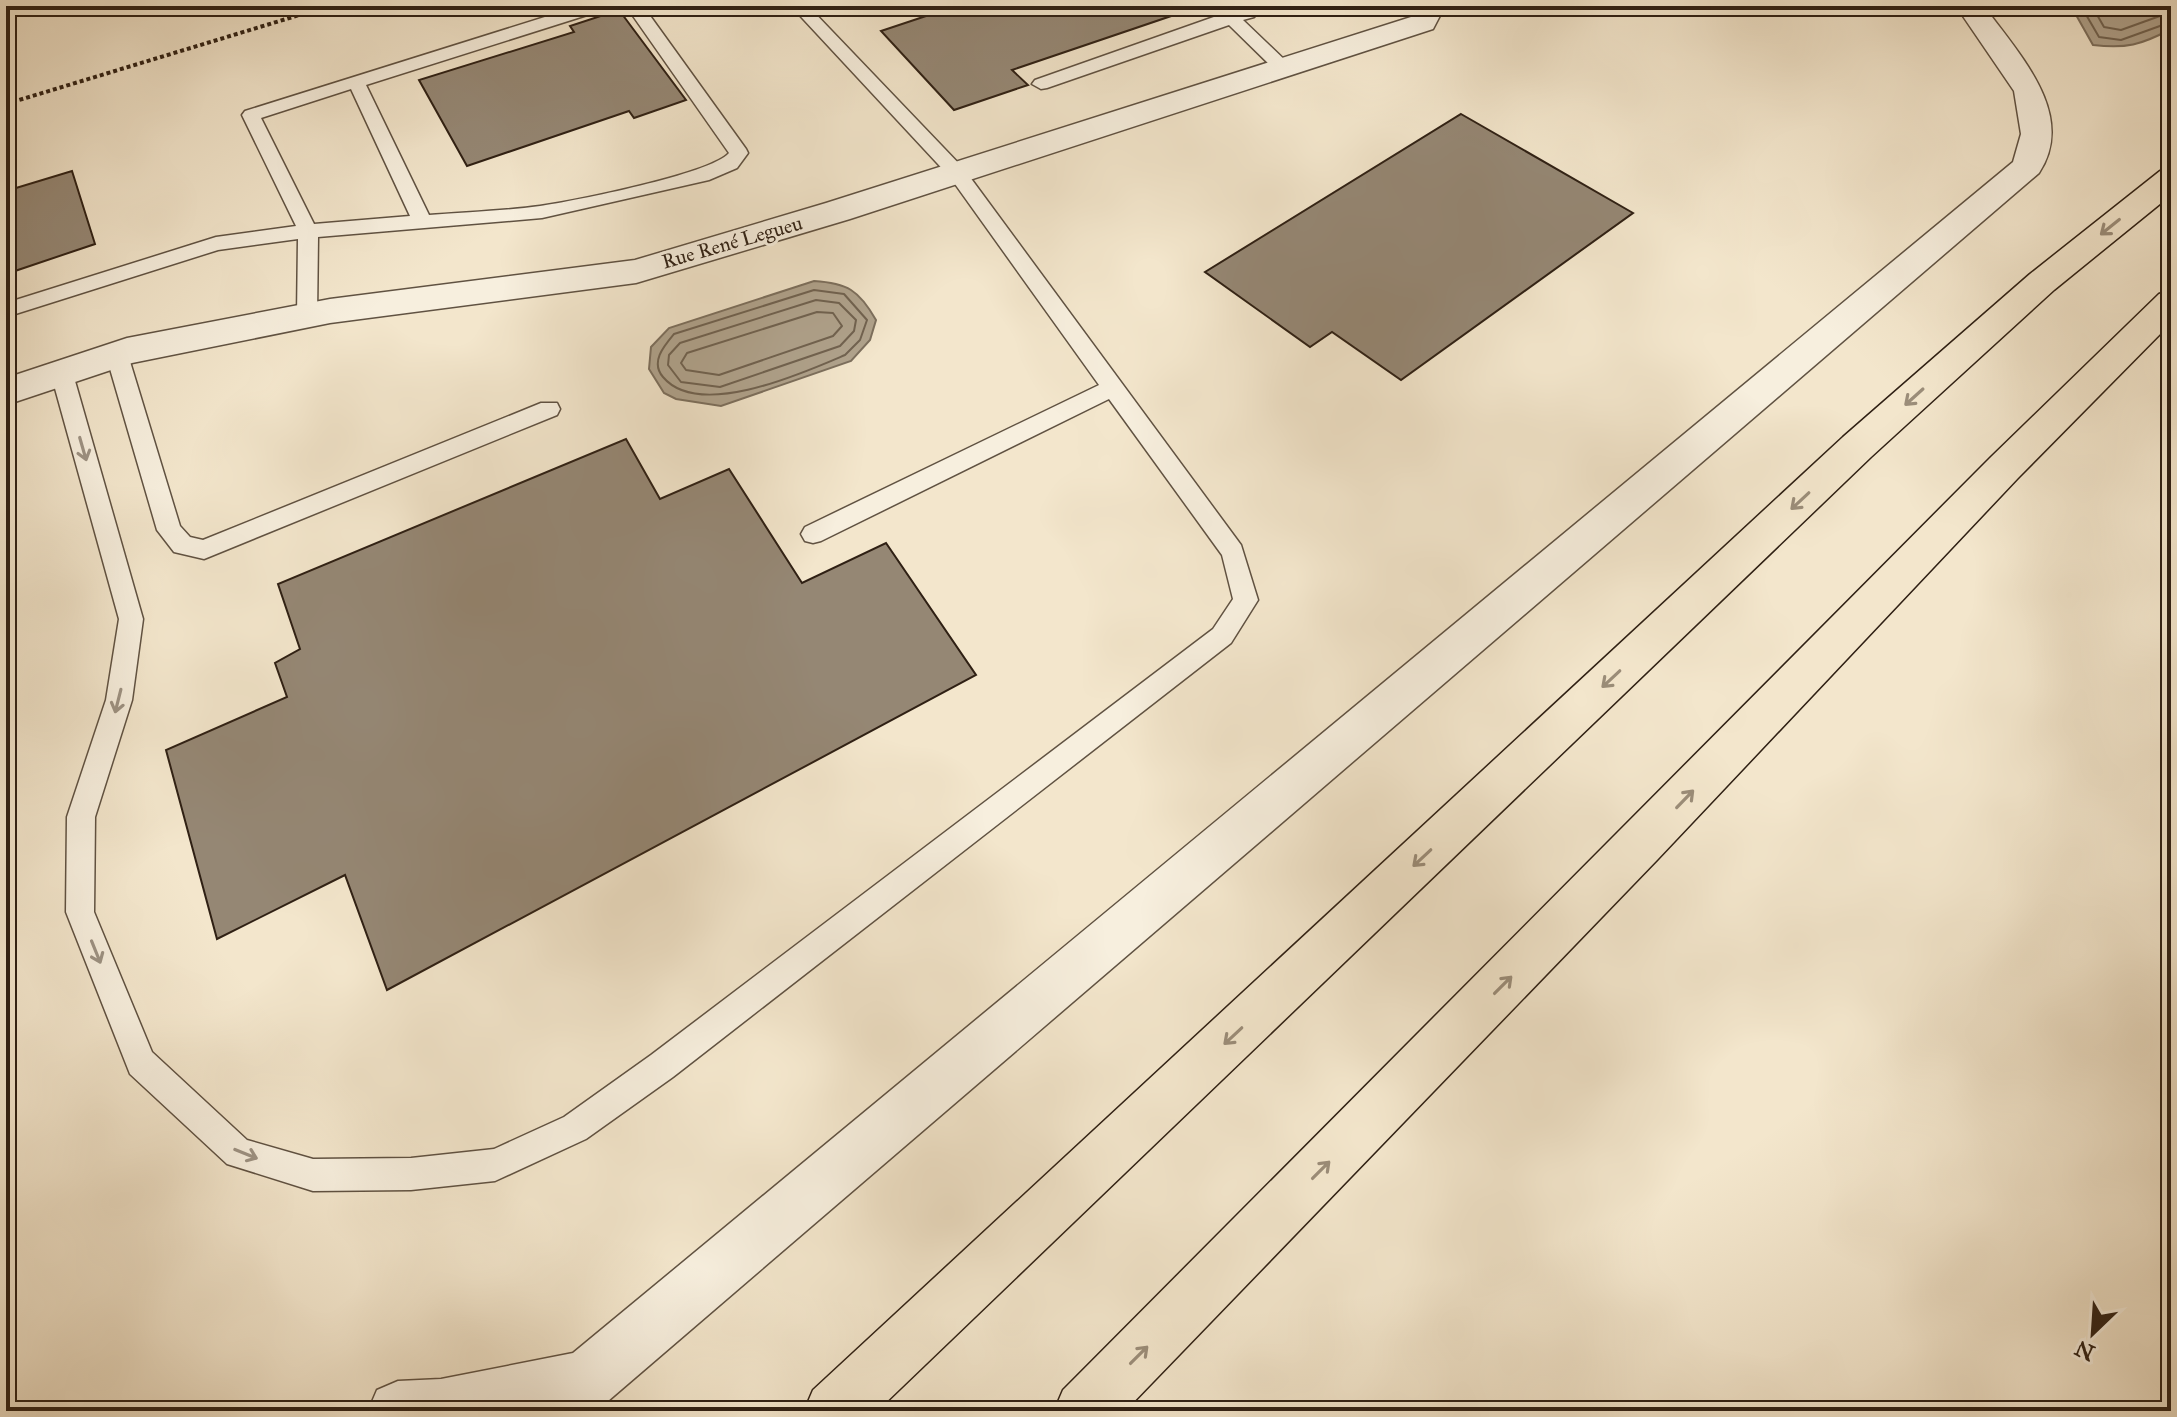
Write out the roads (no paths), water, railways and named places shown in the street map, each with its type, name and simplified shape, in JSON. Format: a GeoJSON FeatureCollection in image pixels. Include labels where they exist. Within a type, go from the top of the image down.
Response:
{"type":"FeatureCollection","features":[{"type":"Feature","properties":{"kind":"highway"},"geometry":{"type":"LineString","coordinates":[[834,1411],[1857,447],[2042,282],[2171,178]]}},
{"type":"Feature","properties":{"kind":"highway"},"geometry":{"type":"LineString","coordinates":[[1084,1411],[1640,845],[2004,468],[2171,302]]}},
{"type":"Feature","properties":{"kind":"street","name":"Rue René Legueu"},"geometry":{"type":"LineString","coordinates":[[6,392],[117,355],[307,316],[636,271],[957,173],[1423,23],[1431,6]]}},
{"type":"Feature","properties":{"kind":"street"},"geometry":{"type":"LineString","coordinates":[[398,1411],[441,1409],[587,1380],[2028,166],[2037,134],[2029,91],[1970,6]]}},
{"type":"Feature","properties":{"kind":"lane"},"geometry":{"type":"LineString","coordinates":[[307,316],[308,231],[251,115],[597,6]]}},
{"type":"Feature","properties":{"kind":"lane"},"geometry":{"type":"LineString","coordinates":[[6,310],[216,244],[308,231],[542,212],[702,176],[730,164],[739,153],[634,6]]}},
{"type":"Feature","properties":{"kind":"lane"},"geometry":{"type":"LineString","coordinates":[[62,374],[131,619],[119,700],[81,817],[80,912],[141,1063],[238,1153],[313,1175],[411,1174],[495,1165],[575,1128],[662,1066],[1222,636],[1246,600],[1233,552],[957,173],[799,6]]}},
{"type":"Feature","properties":{"kind":"lane"},"geometry":{"type":"LineString","coordinates":[[1041,84],[1248,13],[1254,6]]}},
{"type":"Feature","properties":{"kind":"lane"},"geometry":{"type":"LineString","coordinates":[[1231,18],[1283,68]]}},
{"type":"Feature","properties":{"kind":"lane"},"geometry":{"type":"LineString","coordinates":[[356,82],[422,220]]}},
{"type":"Feature","properties":{"kind":"lane"},"geometry":{"type":"LineString","coordinates":[[117,355],[169,530],[182,545],[204,550],[549,409]]}},
{"type":"Feature","properties":{"kind":"lane"},"geometry":{"type":"LineString","coordinates":[[813,534],[1114,387]]}},
{"type":"Feature","properties":{"kind":"water"},"geometry":{"type":"Polygon","coordinates":[[[2071,6],[2171,6],[2171,29],[2133,44],[2093,45],[2071,6]]]}},
{"type":"Feature","properties":{"kind":"water"},"geometry":{"type":"Polygon","coordinates":[[[814,281],[851,290],[876,320],[870,340],[851,361],[721,406],[676,399],[664,393],[649,369],[651,347],[669,328],[814,281]]]}}]}
